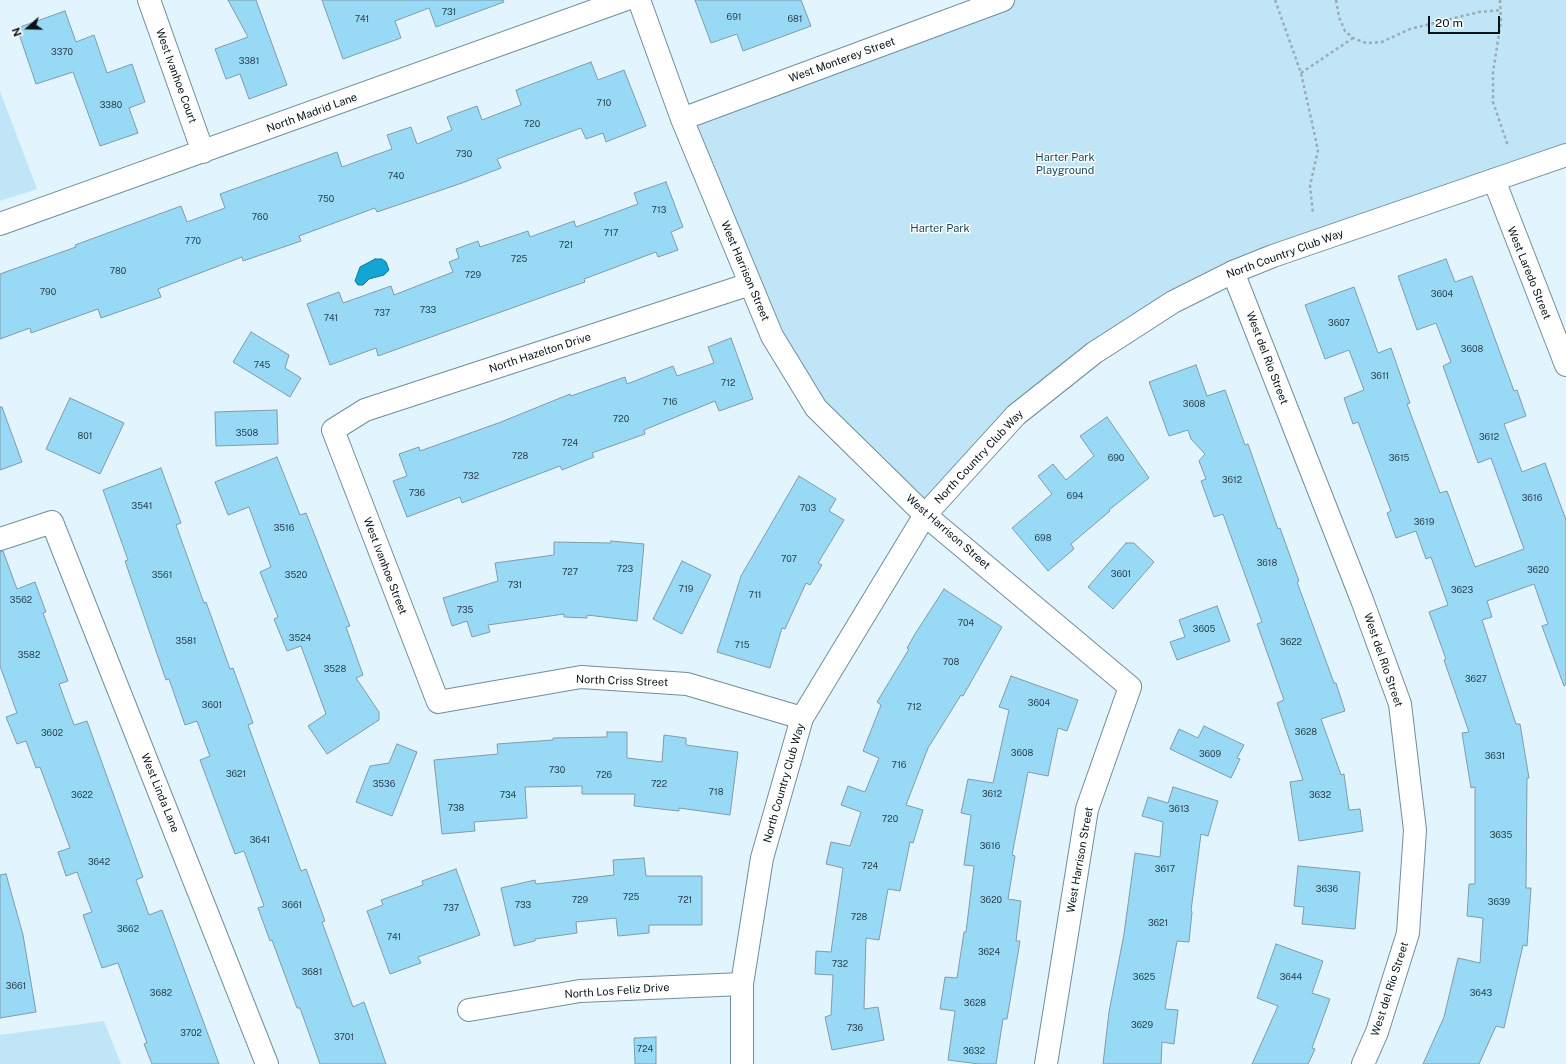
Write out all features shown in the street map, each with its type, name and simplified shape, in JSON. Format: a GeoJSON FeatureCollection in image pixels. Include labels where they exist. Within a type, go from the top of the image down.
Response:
{"type":"FeatureCollection","features":[{"type":"Feature","properties":{"kind":"street","name":"West Ivanhoe Court"},"geometry":{"type":"LineString","coordinates":[[149,0],[203,152]]}},
{"type":"Feature","properties":{"kind":"street","name":"North Madrid Lane"},"geometry":{"type":"LineString","coordinates":[[0,224],[624,0]]}},
{"type":"Feature","properties":{"kind":"street","name":"West Harrison Street"},"geometry":{"type":"LineString","coordinates":[[640,0],[682,120],[772,336],[816,408],[926,515],[1130,687],[1087,809],[1046,1064]]}},
{"type":"Feature","properties":{"kind":"street","name":"West Monterey Street"},"geometry":{"type":"LineString","coordinates":[[682,120],[1003,0]]}},
{"type":"Feature","properties":{"kind":"street","name":"North Country Club Way"},"geometry":{"type":"LineString","coordinates":[[742,1064],[742,984],[762,858],[802,718],[926,515],[1016,415],[1094,353],[1174,302],[1233,272],[1273,256],[1566,155]]}},
{"type":"Feature","properties":{"kind":"street","name":"West Laredo Street"},"geometry":{"type":"LineString","coordinates":[[1494,180],[1566,365]]}},
{"type":"Feature","properties":{"kind":"street","name":"West del Rio Street"},"geometry":{"type":"LineString","coordinates":[[1233,272],[1362,600],[1400,704],[1416,830],[1408,933],[1377,1032],[1363,1064]]}},
{"type":"Feature","properties":{"kind":"street","name":"North Hazelton Drive"},"geometry":{"type":"LineString","coordinates":[[332,430],[365,410],[750,284]]}},
{"type":"Feature","properties":{"kind":"street","name":"West Ivanhoe Street"},"geometry":{"type":"LineString","coordinates":[[332,430],[438,702]]}},
{"type":"Feature","properties":{"kind":"street","name":"West Linda Lane"},"geometry":{"type":"LineString","coordinates":[[0,539],[52,522],[267,1064]]}},
{"type":"Feature","properties":{"kind":"street","name":"North Criss Street"},"geometry":{"type":"LineString","coordinates":[[438,702],[581,677],[687,684],[802,718]]}},
{"type":"Feature","properties":{"kind":"street","name":"North Los Feliz Drive"},"geometry":{"type":"LineString","coordinates":[[469,1010],[580,991],[742,984]]}},
{"type":"Feature","properties":{"kind":"path"},"geometry":{"type":"LineString","coordinates":[[1275,0],[1300,73],[1318,150],[1310,186],[1313,214]]}},
{"type":"Feature","properties":{"kind":"path"},"geometry":{"type":"LineString","coordinates":[[1336,0],[1339,17],[1345,31],[1353,38],[1366,43],[1382,42],[1410,29],[1479,12],[1500,10]]}},
{"type":"Feature","properties":{"kind":"path"},"geometry":{"type":"LineString","coordinates":[[1500,0],[1501,21],[1493,72],[1493,102],[1508,146]]}},
{"type":"Feature","properties":{"kind":"path"},"geometry":{"type":"LineString","coordinates":[[1300,73],[1353,38]]}},
{"type":"Feature","properties":{"kind":"green space","name":"Harter Park"},"geometry":{"type":"Polygon","coordinates":[[[1003,0],[1566,0],[1566,155],[1273,256],[1094,353],[925,515],[816,408],[682,119],[1003,0]]]}},
{"type":"Feature","properties":{"kind":"green space"},"geometry":{"type":"Polygon","coordinates":[[[0,91],[37,189],[0,201],[0,91]]]}},
{"type":"Feature","properties":{"kind":"green space"},"geometry":{"type":"Polygon","coordinates":[[[104,1021],[121,1064],[0,1064],[0,1035],[104,1021]]]}},
{"type":"Feature","properties":{"kind":"water"},"geometry":{"type":"Polygon","coordinates":[[[375,259],[382,259],[386,262],[389,270],[384,275],[369,279],[363,285],[358,285],[355,281],[360,267],[375,259]]]}},
{"type":"Feature","properties":{"kind":"building"},"geometry":{"type":"Polygon","coordinates":[[[228,0],[256,0],[287,85],[249,99],[240,74],[226,79],[215,49],[248,37],[228,0]]]}},
{"type":"Feature","properties":{"kind":"building"},"geometry":{"type":"Polygon","coordinates":[[[322,0],[503,0],[504,2],[436,27],[429,8],[395,21],[401,38],[343,59],[322,0]]]}},
{"type":"Feature","properties":{"kind":"building"},"geometry":{"type":"Polygon","coordinates":[[[695,0],[801,0],[811,26],[743,51],[737,34],[711,43],[695,0]]]}},
{"type":"Feature","properties":{"kind":"building"},"geometry":{"type":"Polygon","coordinates":[[[65,11],[76,42],[94,35],[107,73],[132,64],[145,102],[129,108],[138,133],[100,146],[73,72],[36,84],[17,28],[65,11]]]}},
{"type":"Feature","properties":{"kind":"building"},"geometry":{"type":"Polygon","coordinates":[[[591,62],[598,80],[624,70],[646,126],[606,142],[603,133],[586,139],[581,128],[497,159],[501,168],[462,183],[377,212],[375,208],[299,236],[301,241],[243,261],[242,257],[158,289],[161,297],[101,318],[98,309],[31,333],[30,328],[0,339],[0,274],[76,247],[75,245],[181,206],[187,222],[225,208],[220,194],[337,152],[342,167],[392,149],[387,135],[411,127],[417,144],[452,130],[447,117],[477,106],[482,120],[521,105],[516,90],[591,62]]]}},
{"type":"Feature","properties":{"kind":"building"},"geometry":{"type":"Polygon","coordinates":[[[666,182],[683,227],[671,232],[678,250],[658,257],[656,252],[584,279],[585,282],[378,356],[376,348],[330,365],[307,304],[339,292],[343,303],[391,286],[394,295],[453,272],[449,262],[459,258],[456,249],[478,241],[480,247],[528,231],[530,237],[574,221],[576,227],[638,204],[634,193],[666,182]]]}},
{"type":"Feature","properties":{"kind":"building"},"geometry":{"type":"Polygon","coordinates":[[[1446,259],[1455,282],[1472,276],[1514,391],[1517,390],[1526,416],[1504,424],[1522,472],[1545,463],[1566,520],[1566,685],[1564,686],[1542,626],[1548,624],[1534,584],[1487,601],[1492,617],[1482,620],[1516,724],[1520,724],[1529,778],[1527,778],[1526,888],[1531,888],[1527,946],[1523,945],[1504,1028],[1496,1026],[1479,1064],[1423,1064],[1444,1017],[1458,958],[1480,963],[1483,918],[1467,916],[1469,884],[1475,884],[1475,787],[1471,788],[1462,733],[1469,732],[1444,660],[1446,659],[1429,612],[1448,605],[1431,557],[1426,559],[1416,531],[1396,538],[1387,513],[1391,511],[1358,422],[1353,424],[1344,398],[1364,390],[1349,350],[1325,359],[1305,305],[1354,287],[1378,353],[1391,348],[1410,403],[1407,404],[1440,493],[1447,491],[1475,567],[1524,549],[1491,458],[1478,463],[1443,366],[1451,362],[1436,323],[1417,330],[1398,276],[1446,259]]]}},
{"type":"Feature","properties":{"kind":"building"},"geometry":{"type":"Polygon","coordinates":[[[251,332],[289,355],[285,368],[301,378],[290,397],[233,362],[251,332]]]}},
{"type":"Feature","properties":{"kind":"building"},"geometry":{"type":"Polygon","coordinates":[[[731,338],[753,399],[719,411],[715,401],[644,430],[645,434],[592,453],[594,457],[562,470],[560,466],[462,503],[460,497],[407,517],[393,481],[407,476],[399,454],[419,447],[420,451],[501,422],[570,394],[571,396],[625,377],[627,384],[673,366],[677,376],[714,363],[708,347],[731,338]]]}},
{"type":"Feature","properties":{"kind":"building"},"geometry":{"type":"Polygon","coordinates":[[[1196,365],[1207,396],[1225,390],[1245,445],[1248,444],[1278,529],[1280,528],[1299,581],[1297,582],[1334,683],[1336,683],[1345,711],[1321,719],[1341,775],[1344,774],[1349,810],[1360,809],[1363,831],[1299,841],[1290,782],[1303,780],[1277,703],[1284,700],[1257,624],[1262,622],[1223,514],[1214,517],[1201,481],[1206,479],[1199,461],[1205,454],[1191,439],[1188,430],[1169,436],[1149,382],[1196,365]]]}},
{"type":"Feature","properties":{"kind":"building"},"geometry":{"type":"Polygon","coordinates":[[[70,398],[124,423],[100,474],[46,449],[70,398]]]}},
{"type":"Feature","properties":{"kind":"building"},"geometry":{"type":"Polygon","coordinates":[[[0,407],[2,407],[22,462],[0,470],[0,407]]]}},
{"type":"Feature","properties":{"kind":"building"},"geometry":{"type":"Polygon","coordinates":[[[277,410],[278,444],[216,446],[215,412],[277,410]]]}},
{"type":"Feature","properties":{"kind":"building"},"geometry":{"type":"Polygon","coordinates":[[[1107,417],[1149,478],[1109,510],[1110,511],[1071,544],[1074,549],[1048,571],[1012,528],[1052,494],[1038,476],[1053,464],[1066,480],[1094,456],[1080,436],[1107,417]]]}},
{"type":"Feature","properties":{"kind":"building"},"geometry":{"type":"Polygon","coordinates":[[[277,457],[300,515],[306,513],[350,626],[346,627],[363,675],[356,678],[379,712],[379,720],[327,754],[308,726],[326,714],[301,646],[287,651],[274,619],[278,617],[260,572],[271,567],[249,507],[228,515],[215,482],[277,457]]]}},
{"type":"Feature","properties":{"kind":"building"},"geometry":{"type":"Polygon","coordinates":[[[161,468],[181,523],[176,525],[204,603],[206,602],[230,669],[233,668],[253,723],[248,725],[301,871],[306,869],[325,921],[322,922],[353,1007],[364,1002],[386,1064],[320,1064],[300,1008],[297,1008],[272,940],[270,941],[258,908],[264,906],[244,851],[235,854],[200,760],[210,756],[197,721],[185,725],[169,679],[166,680],[125,561],[128,560],[103,490],[161,468]]]}},
{"type":"Feature","properties":{"kind":"building"},"geometry":{"type":"Polygon","coordinates":[[[799,476],[836,499],[829,511],[844,520],[818,563],[822,565],[810,585],[806,583],[785,629],[782,628],[770,668],[717,652],[741,576],[799,476]]]}},
{"type":"Feature","properties":{"kind":"building"},"geometry":{"type":"Polygon","coordinates":[[[611,541],[644,544],[637,621],[587,615],[587,618],[564,617],[564,614],[488,625],[490,632],[472,637],[467,621],[452,626],[443,598],[498,581],[495,563],[554,555],[554,542],[611,543],[611,541]]]}},
{"type":"Feature","properties":{"kind":"building"},"geometry":{"type":"Polygon","coordinates":[[[1126,543],[1134,543],[1154,562],[1113,609],[1088,587],[1126,543]]]}},
{"type":"Feature","properties":{"kind":"building"},"geometry":{"type":"Polygon","coordinates":[[[0,551],[3,551],[17,589],[35,582],[46,612],[43,613],[68,681],[59,684],[74,725],[87,721],[143,877],[136,880],[149,915],[162,910],[219,1064],[152,1064],[144,1044],[147,1043],[118,963],[102,968],[83,915],[92,912],[77,872],[66,876],[58,852],[70,848],[40,767],[36,768],[26,741],[17,744],[6,717],[17,713],[0,666],[0,551]]]}},
{"type":"Feature","properties":{"kind":"building"},"geometry":{"type":"Polygon","coordinates":[[[682,561],[711,575],[682,634],[653,619],[682,561]]]}},
{"type":"Feature","properties":{"kind":"building"},"geometry":{"type":"Polygon","coordinates":[[[944,589],[1002,627],[963,696],[961,695],[928,748],[906,805],[923,810],[913,843],[910,842],[900,891],[888,889],[879,940],[866,938],[864,1009],[878,1007],[884,1040],[832,1050],[825,1017],[831,1015],[833,975],[815,974],[816,951],[831,952],[843,868],[826,864],[831,842],[850,846],[861,812],[841,805],[848,786],[865,792],[879,758],[863,751],[881,705],[877,702],[909,649],[907,648],[915,634],[944,589]]]}},
{"type":"Feature","properties":{"kind":"building"},"geometry":{"type":"Polygon","coordinates":[[[1217,606],[1230,641],[1177,660],[1170,642],[1185,637],[1179,620],[1217,606]]]}},
{"type":"Feature","properties":{"kind":"building"},"geometry":{"type":"Polygon","coordinates":[[[1011,676],[1078,700],[1067,731],[1058,728],[1048,776],[1028,772],[1012,855],[1015,856],[1008,899],[1021,901],[1016,941],[1020,941],[1007,1019],[1003,1019],[996,1064],[979,1064],[948,1060],[955,1011],[940,1009],[945,977],[957,978],[964,932],[966,932],[974,866],[964,865],[971,815],[961,813],[968,779],[993,783],[1009,710],[999,707],[1011,676]]]}},
{"type":"Feature","properties":{"kind":"building"},"geometry":{"type":"Polygon","coordinates":[[[1204,726],[1244,745],[1237,758],[1240,759],[1231,778],[1170,749],[1179,729],[1198,738],[1204,726]]]}},
{"type":"Feature","properties":{"kind":"building"},"geometry":{"type":"Polygon","coordinates":[[[607,732],[627,732],[627,758],[662,762],[664,735],[686,738],[686,745],[738,752],[730,815],[679,808],[679,811],[634,806],[635,794],[582,794],[582,786],[525,787],[527,818],[474,822],[475,831],[442,834],[434,760],[498,754],[497,744],[553,740],[553,738],[607,737],[607,732]]]}},
{"type":"Feature","properties":{"kind":"building"},"geometry":{"type":"Polygon","coordinates":[[[397,744],[417,752],[392,816],[356,802],[370,766],[389,763],[397,744]]]}},
{"type":"Feature","properties":{"kind":"building"},"geometry":{"type":"Polygon","coordinates":[[[1173,787],[1218,801],[1208,836],[1201,834],[1191,911],[1189,942],[1177,941],[1165,1009],[1178,1010],[1174,1044],[1162,1042],[1161,1064],[1103,1064],[1109,1012],[1124,934],[1135,853],[1160,857],[1163,822],[1142,816],[1148,797],[1168,803],[1173,787]]]}},
{"type":"Feature","properties":{"kind":"building"},"geometry":{"type":"Polygon","coordinates":[[[644,858],[646,876],[702,876],[702,925],[649,925],[649,933],[618,936],[616,918],[576,922],[577,933],[535,939],[535,941],[514,946],[501,888],[535,880],[536,884],[614,875],[613,860],[644,858]]]}},
{"type":"Feature","properties":{"kind":"building"},"geometry":{"type":"Polygon","coordinates":[[[1298,866],[1360,872],[1355,929],[1302,924],[1304,907],[1294,906],[1298,866]]]}},
{"type":"Feature","properties":{"kind":"building"},"geometry":{"type":"Polygon","coordinates":[[[456,869],[480,935],[418,957],[421,963],[390,974],[367,911],[383,905],[381,900],[423,885],[422,881],[456,869]]]}},
{"type":"Feature","properties":{"kind":"building"},"geometry":{"type":"Polygon","coordinates":[[[6,874],[23,935],[36,1012],[0,1018],[0,875],[6,874]]]}},
{"type":"Feature","properties":{"kind":"building"},"geometry":{"type":"Polygon","coordinates":[[[1276,944],[1323,961],[1312,993],[1330,999],[1312,1048],[1315,1049],[1308,1064],[1252,1064],[1278,1006],[1257,998],[1276,944]]]}},
{"type":"Feature","properties":{"kind":"building"},"geometry":{"type":"Polygon","coordinates":[[[656,1037],[656,1064],[635,1064],[634,1038],[656,1037]]]}},
{"type":"Feature","properties":{"kind":"park label","name":"Harter Park Playground"},"geometry":{"type":"Point","coordinates":[1065,164]}}]}
